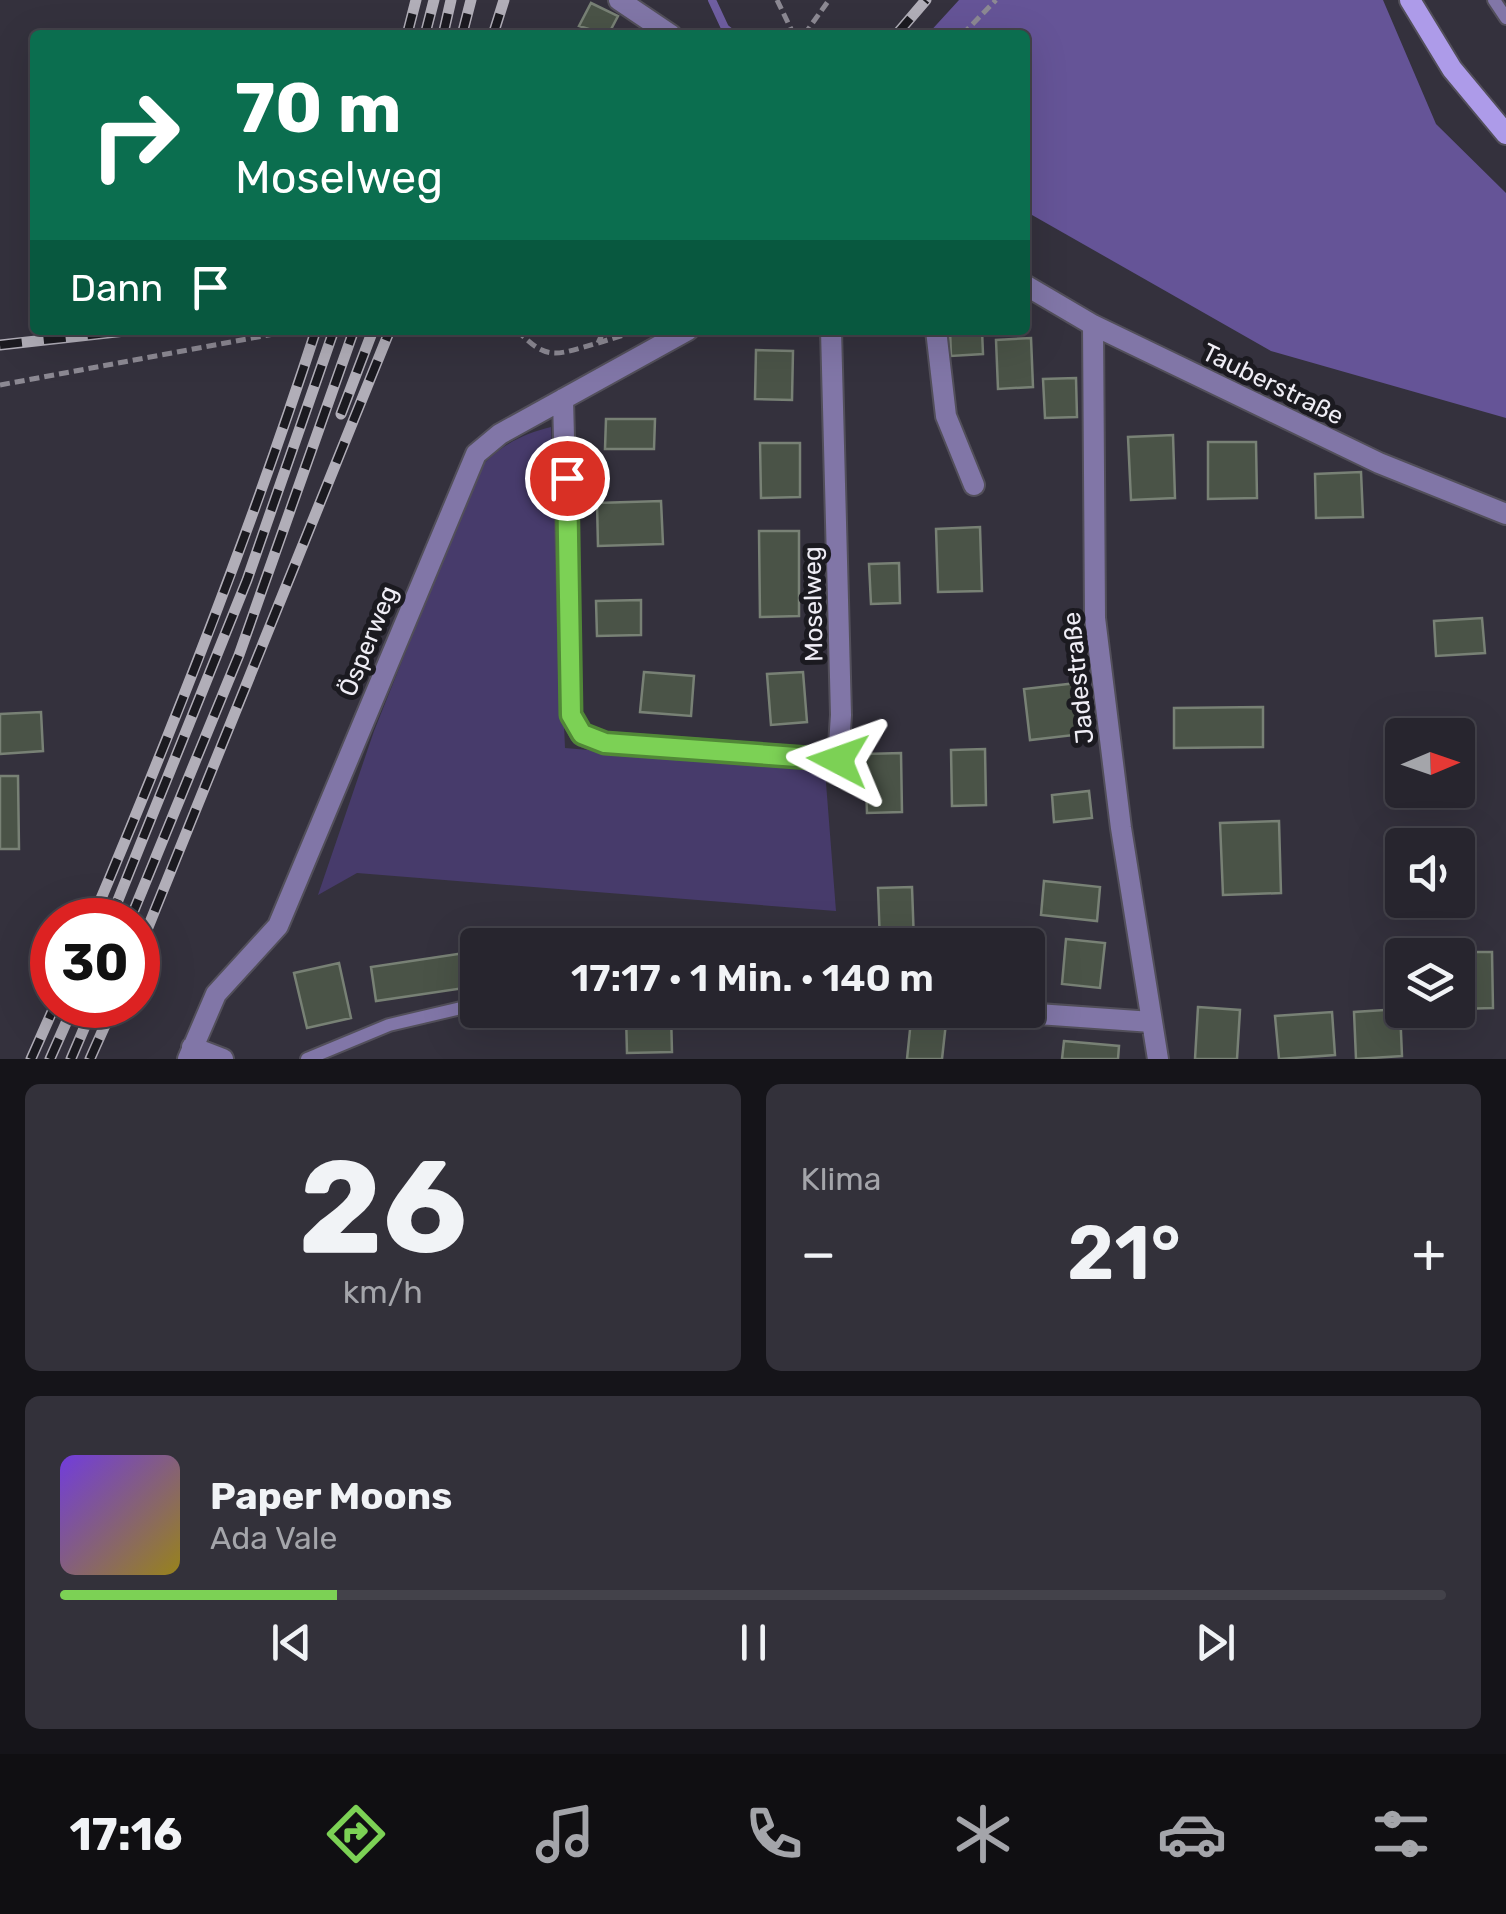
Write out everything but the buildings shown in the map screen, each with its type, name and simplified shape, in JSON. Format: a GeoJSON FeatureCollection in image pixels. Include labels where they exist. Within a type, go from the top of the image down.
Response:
{"type":"FeatureCollection","features":[{"type":"Feature","properties":{"kind":"street"},"geometry":{"type":"LineString","coordinates":[[619,0],[663,30]]}},
{"type":"Feature","properties":{"kind":"street"},"geometry":{"type":"LineString","coordinates":[[1410,0],[1452,68],[1506,134]]}},
{"type":"Feature","properties":{"kind":"street","name":"Tauberstraße"},"geometry":{"type":"LineString","coordinates":[[1030,288],[1092,325],[1380,463],[1506,514]]}},
{"type":"Feature","properties":{"kind":"street","name":"Jadestraße"},"geometry":{"type":"LineString","coordinates":[[1092,325],[1095,618],[1120,828],[1158,1059]]}},
{"type":"Feature","properties":{"kind":"street","name":"Ösperweg"},"geometry":{"type":"LineString","coordinates":[[190,1053],[216,994],[278,926],[476,454],[500,434],[679,335]]}},
{"type":"Feature","properties":{"kind":"street","name":"Moselweg"},"geometry":{"type":"LineString","coordinates":[[563,398],[571,715],[582,734],[605,743],[838,760],[841,715],[831,335]]}},
{"type":"Feature","properties":{"kind":"street"},"geometry":{"type":"LineString","coordinates":[[937,335],[946,416],[974,484]]}},
{"type":"Feature","properties":{"kind":"street"},"geometry":{"type":"LineString","coordinates":[[1045,1014],[1152,1022]]}},
{"type":"Feature","properties":{"kind":"street"},"geometry":{"type":"LineString","coordinates":[[190,1053],[223,1059]]}},
{"type":"Feature","properties":{"kind":"lane"},"geometry":{"type":"LineString","coordinates":[[1494,0],[1506,18]]}},
{"type":"Feature","properties":{"kind":"lane"},"geometry":{"type":"LineString","coordinates":[[307,1059],[389,1025],[460,1008]]}},
{"type":"Feature","properties":{"kind":"path"},"geometry":{"type":"LineString","coordinates":[[777,0],[792,30]]}},
{"type":"Feature","properties":{"kind":"path"},"geometry":{"type":"LineString","coordinates":[[808,30],[829,0]]}},
{"type":"Feature","properties":{"kind":"path"},"geometry":{"type":"LineString","coordinates":[[967,30],[996,0]]}},
{"type":"Feature","properties":{"kind":"path"},"geometry":{"type":"LineString","coordinates":[[0,385],[265,335]]}},
{"type":"Feature","properties":{"kind":"path"},"geometry":{"type":"LineString","coordinates":[[523,335],[546,354],[622,335]]}},
{"type":"Feature","properties":{"kind":"path"},"geometry":{"type":"LineString","coordinates":[[598,342],[602,335]]}},
{"type":"Feature","properties":{"kind":"shaded area"},"geometry":{"type":"Polygon","coordinates":[[[959,0],[1383,0],[1436,124],[1506,193],[1506,418],[1271,351],[1030,214],[1030,30],[932,30],[959,0]]]}},
{"type":"Feature","properties":{"kind":"shaded area"},"geometry":{"type":"Polygon","coordinates":[[[551,427],[565,748],[825,770],[836,911],[357,873],[318,895],[374,731],[479,469],[512,442],[551,427]]]}},
{"type":"Feature","properties":{"kind":"waterway"},"geometry":{"type":"LineString","coordinates":[[712,0],[728,30]]}},
{"type":"Feature","properties":{"kind":"railway"},"geometry":{"type":"LineString","coordinates":[[408,30],[416,0]]}},
{"type":"Feature","properties":{"kind":"railway"},"geometry":{"type":"LineString","coordinates":[[426,30],[434,0]]}},
{"type":"Feature","properties":{"kind":"railway"},"geometry":{"type":"LineString","coordinates":[[444,30],[451,0]]}},
{"type":"Feature","properties":{"kind":"railway"},"geometry":{"type":"LineString","coordinates":[[463,30],[471,0]]}},
{"type":"Feature","properties":{"kind":"railway"},"geometry":{"type":"LineString","coordinates":[[495,30],[504,0]]}},
{"type":"Feature","properties":{"kind":"railway"},"geometry":{"type":"LineString","coordinates":[[900,30],[926,0]]}},
{"type":"Feature","properties":{"kind":"railway"},"geometry":{"type":"LineString","coordinates":[[0,345],[89,335]]}},
{"type":"Feature","properties":{"kind":"railway"},"geometry":{"type":"LineString","coordinates":[[101,898],[210,627],[314,335]]}},
{"type":"Feature","properties":{"kind":"railway"},"geometry":{"type":"LineString","coordinates":[[119,898],[247,580],[332,335]]}},
{"type":"Feature","properties":{"kind":"railway"},"geometry":{"type":"LineString","coordinates":[[139,898],[239,655],[352,335]]}},
{"type":"Feature","properties":{"kind":"railway"},"geometry":{"type":"LineString","coordinates":[[341,414],[371,335]]}},
{"type":"Feature","properties":{"kind":"railway"},"geometry":{"type":"LineString","coordinates":[[160,898],[388,335]]}},
{"type":"Feature","properties":{"kind":"railway"},"geometry":{"type":"LineString","coordinates":[[31,1059],[45,1028]]}},
{"type":"Feature","properties":{"kind":"railway"},"geometry":{"type":"LineString","coordinates":[[50,1059],[64,1028]]}},
{"type":"Feature","properties":{"kind":"railway"},"geometry":{"type":"LineString","coordinates":[[71,1059],[84,1028]]}},
{"type":"Feature","properties":{"kind":"railway"},"geometry":{"type":"LineString","coordinates":[[90,1059],[104,1028]]}},
{"type":"Feature","properties":{"kind":"route"},"geometry":{"type":"LineString","coordinates":[[567,478],[571,715],[582,734],[605,743],[838,760]]}}]}
